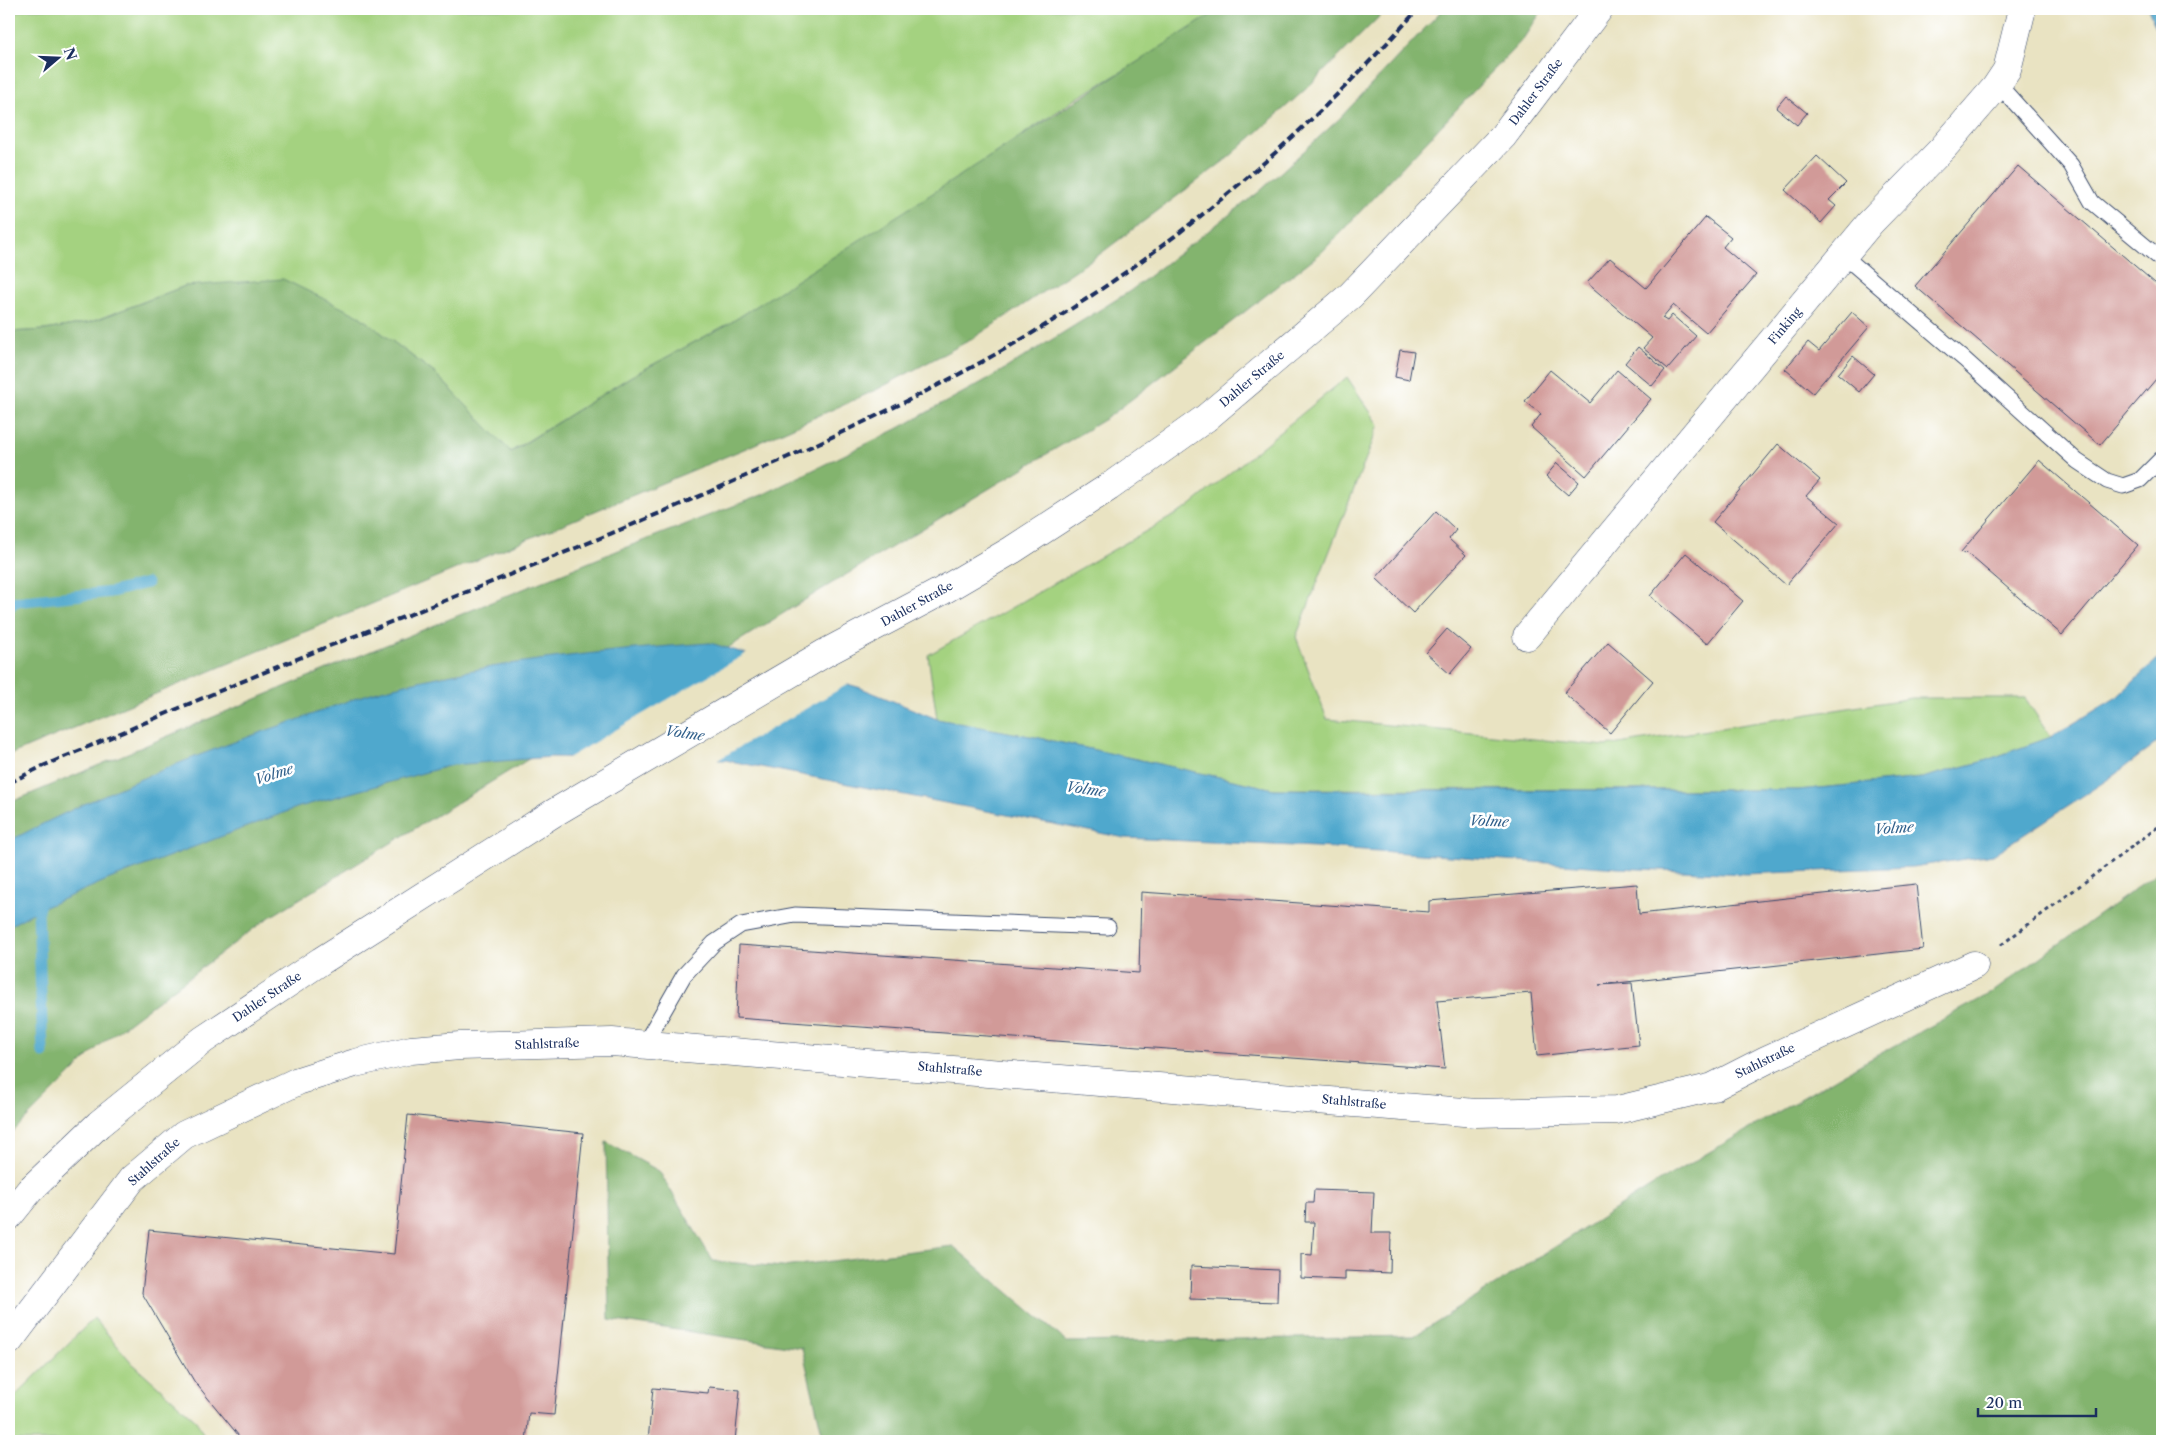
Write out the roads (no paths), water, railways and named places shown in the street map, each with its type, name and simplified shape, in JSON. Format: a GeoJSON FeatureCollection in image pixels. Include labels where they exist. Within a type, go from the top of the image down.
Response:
{"type":"FeatureCollection","features":[{"type":"Feature","properties":{"kind":"street","name":"Dahler Straße"},"geometry":{"type":"LineString","coordinates":[[9,1216],[30,1190],[99,1124],[203,1040],[321,961],[552,814],[825,653],[942,591],[1012,550],[1110,487],[1206,418],[1351,295],[1503,136],[1599,9]]}},
{"type":"Feature","properties":{"kind":"street","name":"Finking"},"geometry":{"type":"LineString","coordinates":[[1527,636],[1870,223],[1943,148],[1998,84],[2007,70],[2022,9]]}},
{"type":"Feature","properties":{"kind":"street","name":"Stahlstraße"},"geometry":{"type":"LineString","coordinates":[[9,1341],[132,1179],[184,1135],[298,1081],[355,1063],[411,1050],[460,1046],[612,1042],[1476,1113],[1617,1110],[1713,1087],[1766,1060],[1974,965]]}},
{"type":"Feature","properties":{"kind":"lane"},"geometry":{"type":"LineString","coordinates":[[1998,84],[2071,165],[2092,202],[2162,260]]}},
{"type":"Feature","properties":{"kind":"lane"},"geometry":{"type":"LineString","coordinates":[[1844,256],[1964,359],[2077,461],[2107,481],[2123,486],[2140,480],[2162,458]]}},
{"type":"Feature","properties":{"kind":"lane"},"geometry":{"type":"LineString","coordinates":[[644,1045],[684,975],[714,943],[741,925],[795,915],[1108,927]]}},
{"type":"Feature","properties":{"kind":"water"},"geometry":{"type":"Polygon","coordinates":[[[2148,9],[2162,9],[2162,43],[2148,9]]]}},
{"type":"Feature","properties":{"kind":"water","name":"Volme"},"geometry":{"type":"Polygon","coordinates":[[[710,643],[861,688],[937,719],[1035,737],[1274,789],[1798,790],[1922,778],[1984,761],[2051,737],[2117,697],[2162,655],[2162,739],[2110,778],[1993,855],[1912,867],[1745,874],[1618,868],[1336,848],[1125,838],[725,760],[551,757],[452,765],[299,807],[107,880],[38,910],[9,926],[9,841],[114,790],[187,760],[360,697],[422,680],[545,659],[710,643]]]}},
{"type":"Feature","properties":{"kind":"waterway"},"geometry":{"type":"LineString","coordinates":[[9,608],[14,602],[112,592],[147,583]]}},
{"type":"Feature","properties":{"kind":"waterway"},"geometry":{"type":"LineString","coordinates":[[43,896],[38,910],[43,1053]]}},
{"type":"Feature","properties":{"kind":"railway"},"geometry":{"type":"LineString","coordinates":[[9,783],[45,765],[260,674],[675,507],[849,429],[970,368],[1029,335],[1083,301],[1187,227],[1284,145],[1375,56],[1418,9]]}}]}
